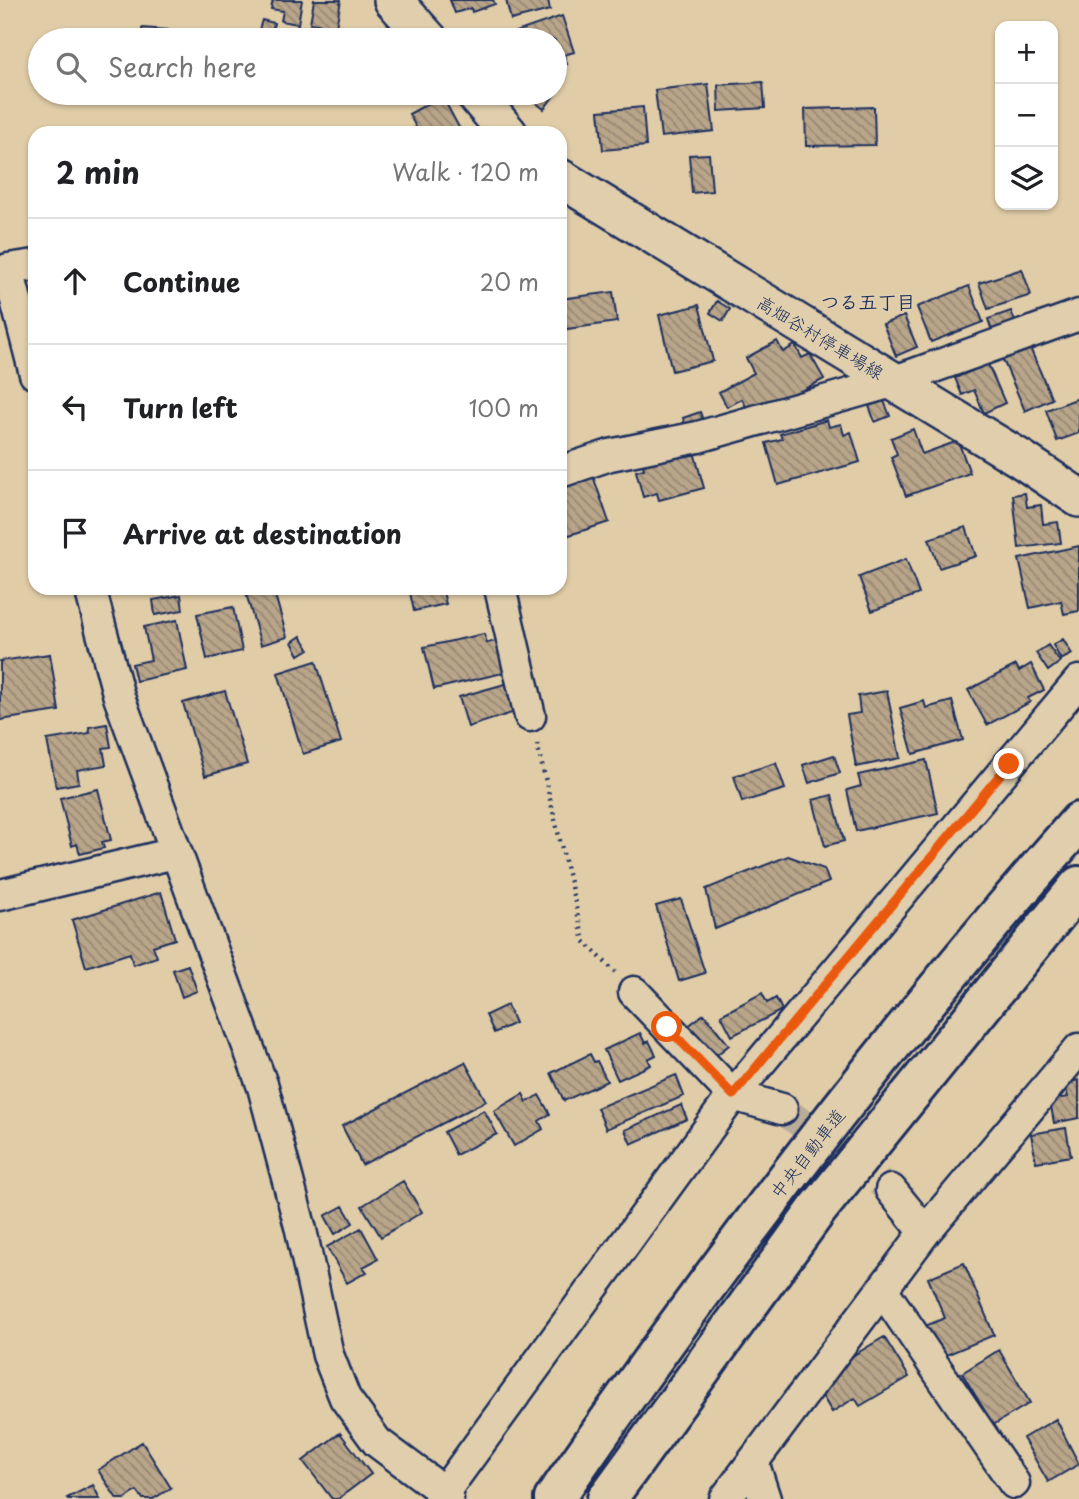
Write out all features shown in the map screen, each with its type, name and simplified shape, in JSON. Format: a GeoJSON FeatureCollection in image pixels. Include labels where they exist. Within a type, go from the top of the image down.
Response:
{"type":"FeatureCollection","features":[{"type":"Feature","properties":{"kind":"highway"},"geometry":{"type":"LineString","coordinates":[[875,1067],[1079,794]]}},
{"type":"Feature","properties":{"kind":"highway","name":"中央自動車道"},"geometry":{"type":"LineString","coordinates":[[554,1499],[638,1380],[875,1067],[1079,822]]}},
{"type":"Feature","properties":{"kind":"highway"},"geometry":{"type":"LineString","coordinates":[[607,1499],[817,1210],[1079,886]]}},
{"type":"Feature","properties":{"kind":"main road"},"geometry":{"type":"LineString","coordinates":[[393,0],[418,28]]}},
{"type":"Feature","properties":{"kind":"main road"},"geometry":{"type":"LineString","coordinates":[[484,105],[502,126]]}},
{"type":"Feature","properties":{"kind":"main road","name":"高畑谷村停車場線"},"geometry":{"type":"LineString","coordinates":[[567,188],[1021,459],[1079,498]]}},
{"type":"Feature","properties":{"kind":"street"},"geometry":{"type":"LineString","coordinates":[[28,266],[8,270],[28,347]]}},
{"type":"Feature","properties":{"kind":"street"},"geometry":{"type":"LineString","coordinates":[[567,470],[610,455],[698,437],[892,382],[1079,315]]}},
{"type":"Feature","properties":{"kind":"street"},"geometry":{"type":"LineString","coordinates":[[92,595],[119,697],[262,1087],[301,1230],[328,1355],[345,1398],[377,1442],[444,1497],[733,1095],[1079,681]]}},
{"type":"Feature","properties":{"kind":"street"},"geometry":{"type":"LineString","coordinates":[[501,595],[530,716]]}},
{"type":"Feature","properties":{"kind":"street"},"geometry":{"type":"LineString","coordinates":[[0,895],[175,853]]}},
{"type":"Feature","properties":{"kind":"street"},"geometry":{"type":"LineString","coordinates":[[634,992],[733,1095],[782,1109]]}},
{"type":"Feature","properties":{"kind":"street"},"geometry":{"type":"LineString","coordinates":[[725,1499],[925,1232],[1079,1049]]}},
{"type":"Feature","properties":{"kind":"street"},"geometry":{"type":"LineString","coordinates":[[891,1190],[925,1232]]}},
{"type":"Feature","properties":{"kind":"street"},"geometry":{"type":"LineString","coordinates":[[882,1289],[1014,1483]]}},
{"type":"Feature","properties":{"kind":"street"},"geometry":{"type":"LineString","coordinates":[[753,1462],[765,1499]]}},
{"type":"Feature","properties":{"kind":"path"},"geometry":{"type":"LineString","coordinates":[[530,716],[584,941],[634,992]]}},
{"type":"Feature","properties":{"kind":"building"},"geometry":{"type":"Polygon","coordinates":[[[273,0],[302,0],[298,24],[281,21],[283,11],[271,9],[273,0]]]}},
{"type":"Feature","properties":{"kind":"building"},"geometry":{"type":"Polygon","coordinates":[[[314,0],[341,0],[336,27],[310,23],[314,0]]]}},
{"type":"Feature","properties":{"kind":"building"},"geometry":{"type":"Polygon","coordinates":[[[450,0],[493,0],[495,4],[472,12],[471,8],[455,13],[450,0]]]}},
{"type":"Feature","properties":{"kind":"building"},"geometry":{"type":"Polygon","coordinates":[[[506,0],[548,0],[550,10],[511,20],[506,0]]]}},
{"type":"Feature","properties":{"kind":"building"},"geometry":{"type":"Polygon","coordinates":[[[562,16],[566,28],[527,28],[562,16]]]}},
{"type":"Feature","properties":{"kind":"building"},"geometry":{"type":"Polygon","coordinates":[[[262,20],[274,23],[273,28],[260,28],[262,20]]]}},
{"type":"Feature","properties":{"kind":"building"},"geometry":{"type":"Polygon","coordinates":[[[567,31],[574,52],[567,54],[567,31]]]}},
{"type":"Feature","properties":{"kind":"building"},"geometry":{"type":"Polygon","coordinates":[[[763,82],[765,108],[719,111],[718,85],[763,82]]]}},
{"type":"Feature","properties":{"kind":"building"},"geometry":{"type":"Polygon","coordinates":[[[708,84],[714,131],[661,137],[655,90],[708,84]]]}},
{"type":"Feature","properties":{"kind":"building"},"geometry":{"type":"Polygon","coordinates":[[[426,105],[447,105],[458,126],[415,126],[409,114],[426,105]]]}},
{"type":"Feature","properties":{"kind":"building"},"geometry":{"type":"Polygon","coordinates":[[[643,107],[646,146],[603,150],[599,111],[643,107]]]}},
{"type":"Feature","properties":{"kind":"building"},"geometry":{"type":"Polygon","coordinates":[[[874,107],[875,145],[806,146],[805,109],[874,107]]]}},
{"type":"Feature","properties":{"kind":"building"},"geometry":{"type":"Polygon","coordinates":[[[709,154],[712,191],[692,193],[689,155],[709,154]]]}},
{"type":"Feature","properties":{"kind":"building"},"geometry":{"type":"Polygon","coordinates":[[[1022,269],[1031,295],[988,309],[979,283],[1022,269]]]}},
{"type":"Feature","properties":{"kind":"building"},"geometry":{"type":"Polygon","coordinates":[[[969,286],[983,322],[931,342],[917,307],[969,286]]]}},
{"type":"Feature","properties":{"kind":"building"},"geometry":{"type":"Polygon","coordinates":[[[613,292],[617,322],[567,329],[567,298],[613,292]]]}},
{"type":"Feature","properties":{"kind":"building"},"geometry":{"type":"Polygon","coordinates":[[[717,301],[730,309],[723,321],[710,313],[717,301]]]}},
{"type":"Feature","properties":{"kind":"building"},"geometry":{"type":"Polygon","coordinates":[[[699,305],[713,361],[672,371],[659,315],[699,305]]]}},
{"type":"Feature","properties":{"kind":"building"},"geometry":{"type":"Polygon","coordinates":[[[1011,311],[1017,326],[993,334],[988,319],[1011,311]]]}},
{"type":"Feature","properties":{"kind":"building"},"geometry":{"type":"Polygon","coordinates":[[[904,316],[917,347],[896,356],[883,324],[904,316]]]}},
{"type":"Feature","properties":{"kind":"building"},"geometry":{"type":"Polygon","coordinates":[[[777,341],[783,352],[795,345],[802,358],[810,354],[824,379],[750,414],[742,399],[727,407],[719,392],[754,373],[746,358],[777,341]]]}},
{"type":"Feature","properties":{"kind":"building"},"geometry":{"type":"Polygon","coordinates":[[[1030,348],[1052,399],[1025,411],[1003,360],[1030,348]]]}},
{"type":"Feature","properties":{"kind":"building"},"geometry":{"type":"Polygon","coordinates":[[[988,364],[1005,403],[984,413],[974,390],[962,395],[955,378],[988,364]]]}},
{"type":"Feature","properties":{"kind":"building"},"geometry":{"type":"Polygon","coordinates":[[[1079,398],[1079,433],[1057,441],[1046,410],[1079,398]]]}},
{"type":"Feature","properties":{"kind":"building"},"geometry":{"type":"Polygon","coordinates":[[[884,401],[890,416],[875,422],[869,406],[884,401]]]}},
{"type":"Feature","properties":{"kind":"building"},"geometry":{"type":"Polygon","coordinates":[[[700,412],[704,423],[686,429],[683,418],[700,412]]]}},
{"type":"Feature","properties":{"kind":"building"},"geometry":{"type":"Polygon","coordinates":[[[827,420],[829,427],[841,424],[844,435],[851,432],[860,462],[778,485],[766,443],[782,439],[780,434],[827,420]]]}},
{"type":"Feature","properties":{"kind":"building"},"geometry":{"type":"Polygon","coordinates":[[[913,429],[922,454],[958,441],[970,473],[906,496],[891,457],[897,454],[891,438],[913,429]]]}},
{"type":"Feature","properties":{"kind":"building"},"geometry":{"type":"Polygon","coordinates":[[[694,452],[704,488],[659,500],[657,493],[643,497],[636,471],[644,469],[643,465],[694,452]]]}},
{"type":"Feature","properties":{"kind":"building"},"geometry":{"type":"Polygon","coordinates":[[[593,476],[609,522],[567,536],[567,485],[593,476]]]}},
{"type":"Feature","properties":{"kind":"building"},"geometry":{"type":"Polygon","coordinates":[[[1025,493],[1027,507],[1041,505],[1043,524],[1058,522],[1061,543],[1019,548],[1013,495],[1025,493]]]}},
{"type":"Feature","properties":{"kind":"building"},"geometry":{"type":"Polygon","coordinates":[[[966,527],[976,556],[939,568],[929,539],[966,527]]]}},
{"type":"Feature","properties":{"kind":"building"},"geometry":{"type":"Polygon","coordinates":[[[1079,546],[1079,611],[1064,614],[1061,601],[1030,608],[1019,559],[1079,546]]]}},
{"type":"Feature","properties":{"kind":"building"},"geometry":{"type":"Polygon","coordinates":[[[906,559],[919,594],[872,611],[859,577],[906,559]]]}},
{"type":"Feature","properties":{"kind":"building"},"geometry":{"type":"Polygon","coordinates":[[[181,595],[183,610],[155,615],[153,600],[181,595]]]}},
{"type":"Feature","properties":{"kind":"building"},"geometry":{"type":"Polygon","coordinates":[[[246,595],[275,595],[287,637],[261,645],[246,595]]]}},
{"type":"Feature","properties":{"kind":"building"},"geometry":{"type":"Polygon","coordinates":[[[411,595],[444,595],[446,604],[414,611],[411,595]]]}},
{"type":"Feature","properties":{"kind":"building"},"geometry":{"type":"Polygon","coordinates":[[[233,607],[242,651],[207,659],[197,614],[233,607]]]}},
{"type":"Feature","properties":{"kind":"building"},"geometry":{"type":"Polygon","coordinates":[[[177,620],[187,670],[136,681],[132,664],[151,660],[144,627],[177,620]]]}},
{"type":"Feature","properties":{"kind":"building"},"geometry":{"type":"Polygon","coordinates":[[[484,634],[487,643],[500,640],[507,672],[434,689],[424,647],[484,634]]]}},
{"type":"Feature","properties":{"kind":"building"},"geometry":{"type":"Polygon","coordinates":[[[301,636],[309,649],[299,655],[292,642],[301,636]]]}},
{"type":"Feature","properties":{"kind":"building"},"geometry":{"type":"Polygon","coordinates":[[[1063,639],[1072,654],[1061,660],[1053,645],[1063,639]]]}},
{"type":"Feature","properties":{"kind":"building"},"geometry":{"type":"Polygon","coordinates":[[[1048,645],[1060,662],[1048,671],[1036,653],[1048,645]]]}},
{"type":"Feature","properties":{"kind":"building"},"geometry":{"type":"Polygon","coordinates":[[[50,654],[59,711],[0,720],[0,661],[50,654]]]}},
{"type":"Feature","properties":{"kind":"building"},"geometry":{"type":"Polygon","coordinates":[[[316,661],[341,742],[303,754],[278,673],[316,661]]]}},
{"type":"Feature","properties":{"kind":"building"},"geometry":{"type":"Polygon","coordinates":[[[1031,664],[1044,690],[1028,698],[1030,702],[987,725],[968,690],[1016,665],[1019,671],[1031,664]]]}},
{"type":"Feature","properties":{"kind":"building"},"geometry":{"type":"Polygon","coordinates":[[[512,682],[521,710],[468,727],[459,697],[512,682]]]}},
{"type":"Feature","properties":{"kind":"building"},"geometry":{"type":"Polygon","coordinates":[[[225,691],[247,764],[205,776],[183,703],[225,691]]]}},
{"type":"Feature","properties":{"kind":"building"},"geometry":{"type":"Polygon","coordinates":[[[887,691],[900,758],[856,767],[847,715],[860,713],[858,696],[887,691]]]}},
{"type":"Feature","properties":{"kind":"building"},"geometry":{"type":"Polygon","coordinates":[[[924,701],[926,708],[952,701],[963,740],[913,754],[900,708],[924,701]]]}},
{"type":"Feature","properties":{"kind":"building"},"geometry":{"type":"Polygon","coordinates":[[[107,724],[111,747],[103,748],[106,765],[77,770],[79,783],[56,787],[47,740],[90,733],[89,727],[107,724]]]}},
{"type":"Feature","properties":{"kind":"building"},"geometry":{"type":"Polygon","coordinates":[[[834,755],[840,773],[809,783],[803,765],[834,755]]]}},
{"type":"Feature","properties":{"kind":"building"},"geometry":{"type":"Polygon","coordinates":[[[926,760],[938,813],[856,831],[847,790],[861,786],[858,775],[926,760]]]}},
{"type":"Feature","properties":{"kind":"building"},"geometry":{"type":"Polygon","coordinates":[[[776,763],[785,789],[742,802],[734,776],[776,763]]]}},
{"type":"Feature","properties":{"kind":"building"},"geometry":{"type":"Polygon","coordinates":[[[98,789],[111,840],[102,842],[104,848],[80,854],[77,844],[72,846],[60,798],[98,789]]]}},
{"type":"Feature","properties":{"kind":"building"},"geometry":{"type":"Polygon","coordinates":[[[832,795],[844,841],[825,846],[813,800],[832,795]]]}},
{"type":"Feature","properties":{"kind":"building"},"geometry":{"type":"Polygon","coordinates":[[[788,856],[824,869],[829,882],[715,929],[706,889],[788,856]]]}},
{"type":"Feature","properties":{"kind":"building"},"geometry":{"type":"Polygon","coordinates":[[[161,892],[175,939],[153,946],[157,957],[133,965],[130,953],[86,967],[72,920],[161,892]]]}},
{"type":"Feature","properties":{"kind":"building"},"geometry":{"type":"Polygon","coordinates":[[[681,899],[705,973],[679,981],[656,906],[681,899]]]}},
{"type":"Feature","properties":{"kind":"building"},"geometry":{"type":"Polygon","coordinates":[[[188,965],[197,991],[182,997],[173,970],[188,965]]]}},
{"type":"Feature","properties":{"kind":"building"},"geometry":{"type":"Polygon","coordinates":[[[762,993],[767,1003],[776,998],[782,1010],[732,1036],[721,1015],[762,993]]]}},
{"type":"Feature","properties":{"kind":"building"},"geometry":{"type":"Polygon","coordinates":[[[507,1005],[515,1023],[494,1033],[486,1015],[507,1005]]]}},
{"type":"Feature","properties":{"kind":"building"},"geometry":{"type":"Polygon","coordinates":[[[704,1014],[729,1045],[705,1064],[679,1033],[704,1014]]]}},
{"type":"Feature","properties":{"kind":"building"},"geometry":{"type":"Polygon","coordinates":[[[640,1033],[645,1043],[649,1041],[656,1055],[648,1059],[651,1065],[618,1080],[604,1050],[640,1033]]]}},
{"type":"Feature","properties":{"kind":"building"},"geometry":{"type":"Polygon","coordinates":[[[590,1054],[594,1062],[597,1061],[607,1081],[564,1101],[551,1073],[590,1054]]]}},
{"type":"Feature","properties":{"kind":"building"},"geometry":{"type":"Polygon","coordinates":[[[465,1062],[486,1101],[362,1165],[342,1126],[465,1062]]]}},
{"type":"Feature","properties":{"kind":"building"},"geometry":{"type":"Polygon","coordinates":[[[676,1075],[684,1096],[606,1129],[597,1108],[676,1075]]]}},
{"type":"Feature","properties":{"kind":"building"},"geometry":{"type":"Polygon","coordinates":[[[1079,1080],[1079,1118],[1054,1123],[1050,1100],[1068,1097],[1065,1083],[1079,1080]]]}},
{"type":"Feature","properties":{"kind":"building"},"geometry":{"type":"Polygon","coordinates":[[[523,1094],[527,1102],[539,1095],[550,1114],[539,1121],[543,1129],[514,1146],[494,1111],[523,1094]]]}},
{"type":"Feature","properties":{"kind":"building"},"geometry":{"type":"Polygon","coordinates":[[[681,1105],[687,1119],[631,1144],[625,1130],[681,1105]]]}},
{"type":"Feature","properties":{"kind":"building"},"geometry":{"type":"Polygon","coordinates":[[[484,1110],[497,1134],[456,1155],[444,1132],[484,1110]]]}},
{"type":"Feature","properties":{"kind":"building"},"geometry":{"type":"Polygon","coordinates":[[[1066,1128],[1071,1156],[1036,1162],[1031,1134],[1066,1128]]]}},
{"type":"Feature","properties":{"kind":"building"},"geometry":{"type":"Polygon","coordinates":[[[403,1181],[422,1212],[381,1237],[362,1206],[403,1181]]]}},
{"type":"Feature","properties":{"kind":"building"},"geometry":{"type":"Polygon","coordinates":[[[343,1206],[353,1223],[335,1234],[325,1216],[343,1206]]]}},
{"type":"Feature","properties":{"kind":"building"},"geometry":{"type":"Polygon","coordinates":[[[361,1228],[378,1259],[363,1267],[367,1272],[347,1283],[327,1247],[361,1228]]]}},
{"type":"Feature","properties":{"kind":"building"},"geometry":{"type":"Polygon","coordinates":[[[964,1263],[994,1335],[939,1358],[925,1326],[945,1318],[928,1278],[964,1263]]]}},
{"type":"Feature","properties":{"kind":"building"},"geometry":{"type":"Polygon","coordinates":[[[884,1337],[909,1377],[860,1406],[855,1398],[832,1412],[817,1387],[831,1369],[884,1337]]]}},
{"type":"Feature","properties":{"kind":"building"},"geometry":{"type":"Polygon","coordinates":[[[999,1350],[1030,1403],[993,1425],[962,1373],[999,1350]]]}},
{"type":"Feature","properties":{"kind":"building"},"geometry":{"type":"Polygon","coordinates":[[[1056,1419],[1079,1464],[1048,1482],[1023,1438],[1056,1419]]]}},
{"type":"Feature","properties":{"kind":"building"},"geometry":{"type":"Polygon","coordinates":[[[340,1433],[371,1474],[338,1499],[332,1499],[303,1461],[340,1433]]]}},
{"type":"Feature","properties":{"kind":"building"},"geometry":{"type":"Polygon","coordinates":[[[142,1442],[171,1488],[153,1499],[143,1499],[137,1491],[125,1499],[117,1499],[98,1470],[142,1442]]]}},
{"type":"Feature","properties":{"kind":"building"},"geometry":{"type":"Polygon","coordinates":[[[93,1485],[100,1499],[67,1498],[93,1485]]]}},
{"type":"Feature","properties":{"kind":"tunnel"},"geometry":{"type":"LineString","coordinates":[[782,1109],[832,1146]]}},
{"type":"Feature","properties":{"kind":"tunnel"},"geometry":{"type":"LineString","coordinates":[[843,1154],[891,1190]]}},
{"type":"Feature","properties":{"kind":"district","name":"つる五丁目"},"geometry":{"type":"Point","coordinates":[868,302]}},
{"type":"Feature","properties":{"kind":"route"},"geometry":{"type":"LineString","coordinates":[[667,1027],[733,1095],[1009,764]]}}]}
